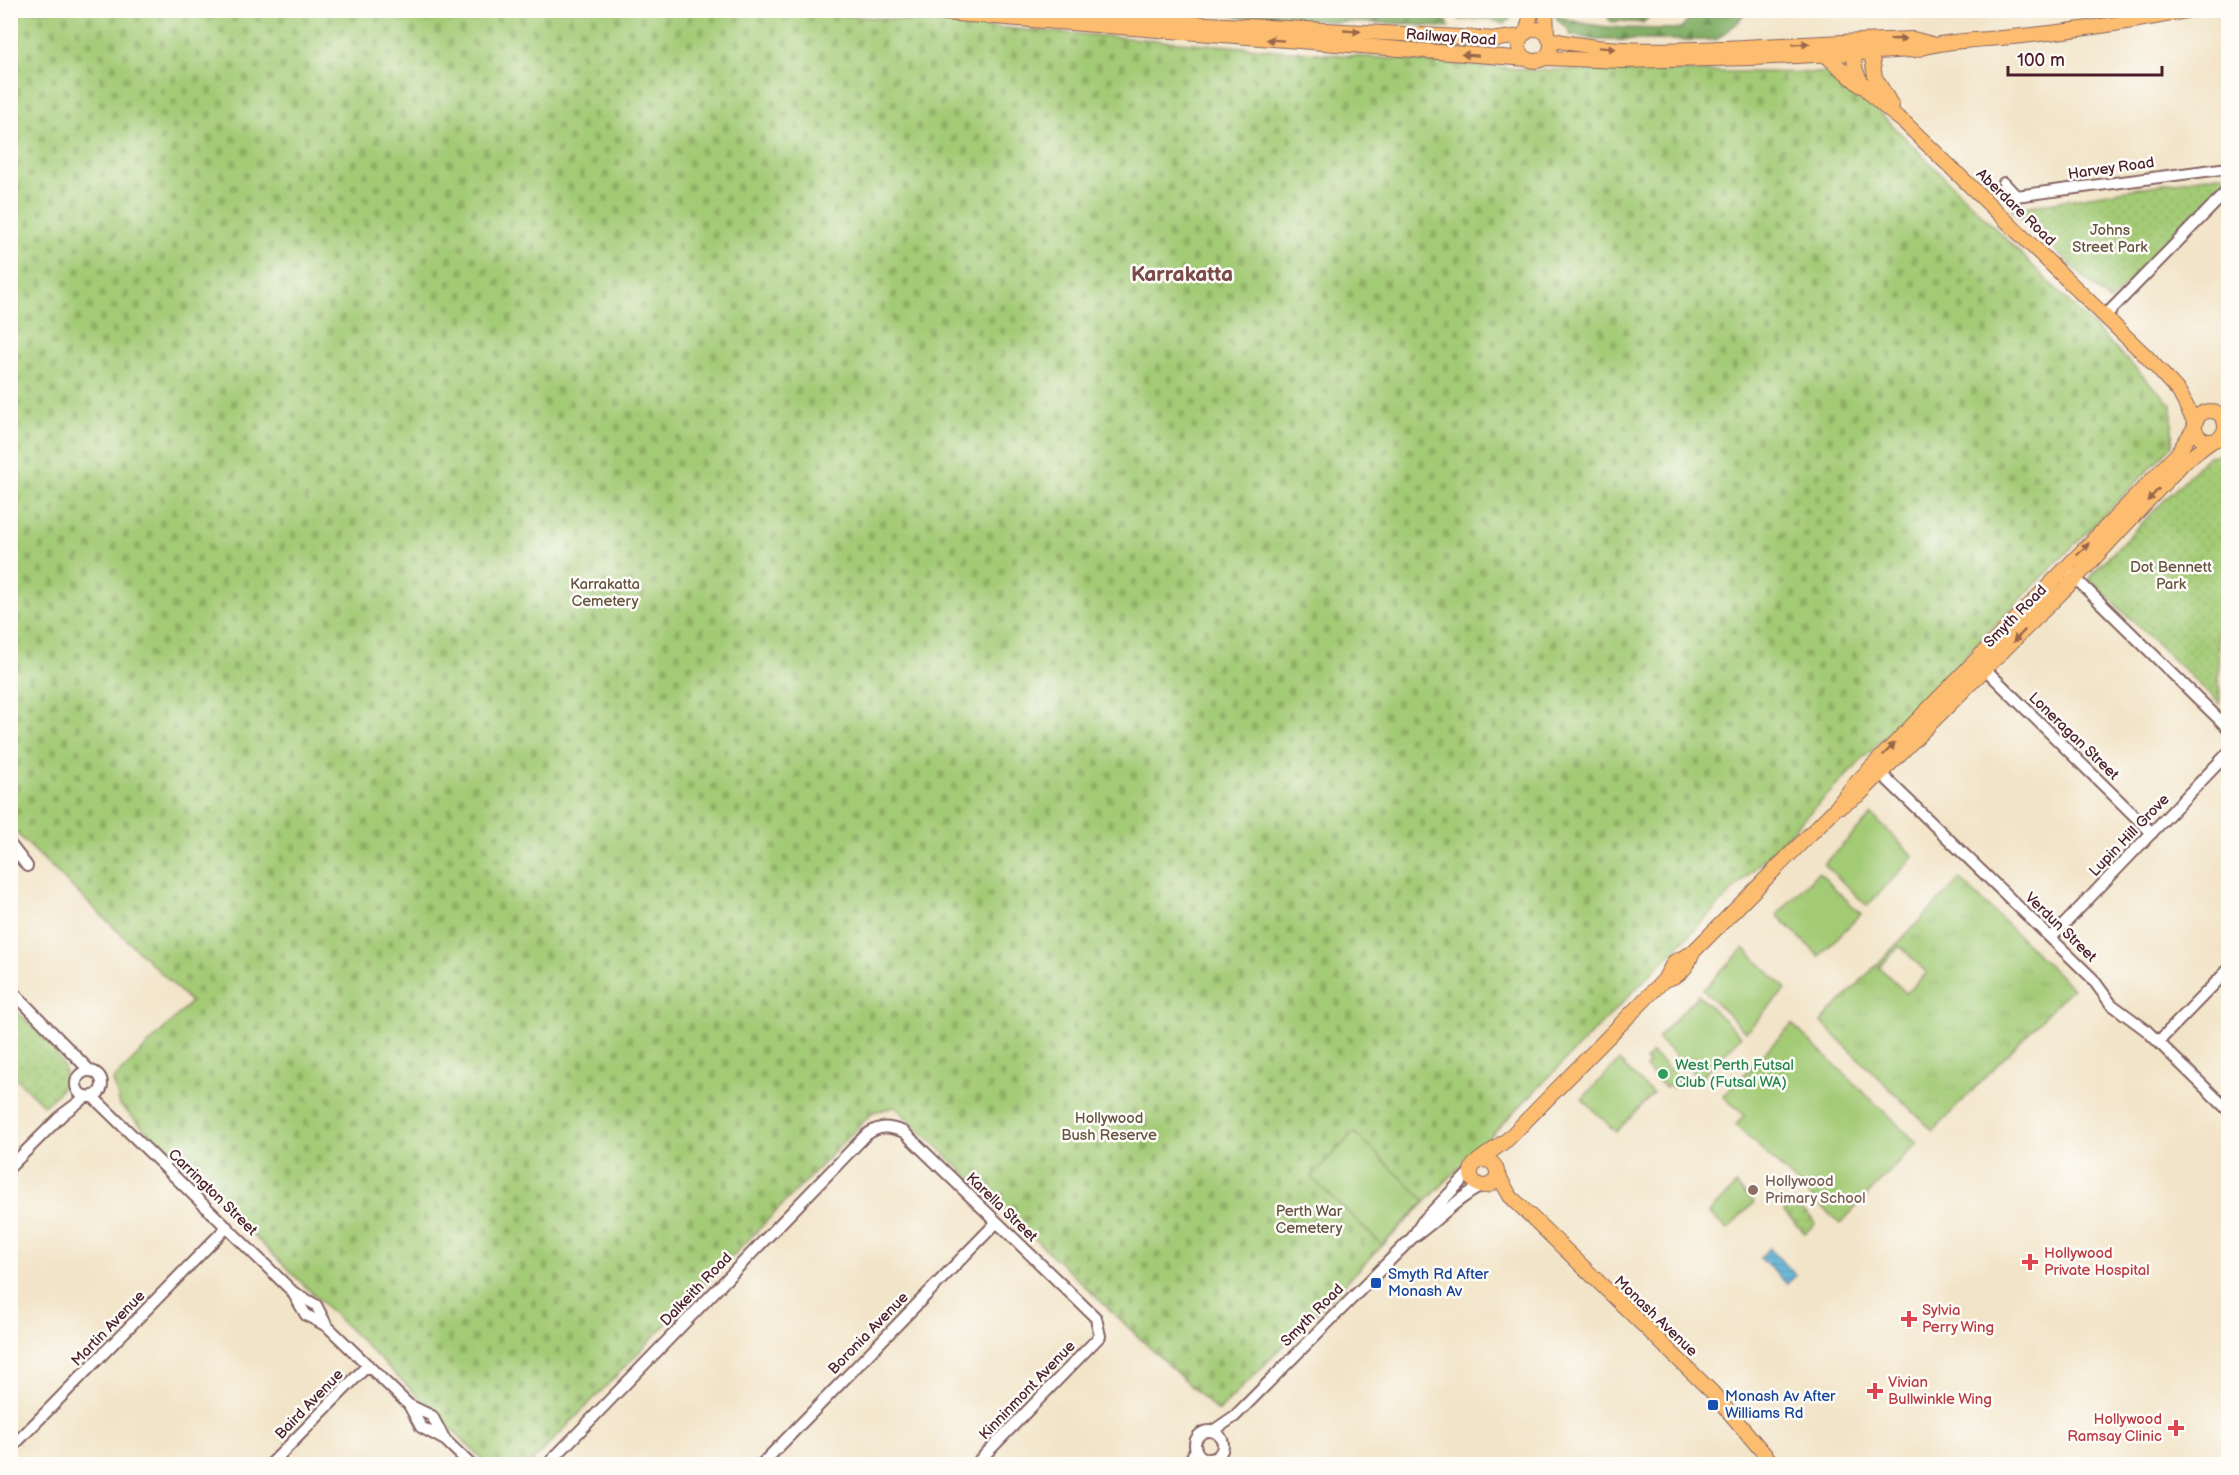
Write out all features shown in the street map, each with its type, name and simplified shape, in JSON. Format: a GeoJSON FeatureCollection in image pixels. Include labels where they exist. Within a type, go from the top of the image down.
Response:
{"type":"FeatureCollection","features":[{"type":"Feature","properties":{"kind":"main road","name":"Railway Road"},"geometry":{"type":"LineString","coordinates":[[905,10],[1528,59]]}},
{"type":"Feature","properties":{"kind":"main road","name":"Railway Road"},"geometry":{"type":"LineString","coordinates":[[1043,10],[1213,24],[1498,39],[1524,34]]}},
{"type":"Feature","properties":{"kind":"main road"},"geometry":{"type":"LineString","coordinates":[[1532,10],[1520,49],[1528,59],[1536,61],[1544,58],[1622,61],[1856,53],[1867,46]]}},
{"type":"Feature","properties":{"kind":"main road"},"geometry":{"type":"LineString","coordinates":[[1544,58],[1550,49],[1546,10]]}},
{"type":"Feature","properties":{"kind":"main road"},"geometry":{"type":"LineString","coordinates":[[1524,34],[1539,30],[1548,37],[1595,47],[1665,51],[1867,46],[1913,39],[1932,44],[2037,34],[2144,20],[2191,10]]}},
{"type":"Feature","properties":{"kind":"main road","name":"Aberdare Road"},"geometry":{"type":"LineString","coordinates":[[1867,46],[1878,83],[1905,123]]}},
{"type":"Feature","properties":{"kind":"main road","name":"Aberdare Road"},"geometry":{"type":"LineString","coordinates":[[1856,53],[1855,67],[1869,93],[1905,123],[2105,316],[2179,392],[2210,412]]}},
{"type":"Feature","properties":{"kind":"main road"},"geometry":{"type":"LineString","coordinates":[[1824,54],[1869,93]]}},
{"type":"Feature","properties":{"kind":"main road","name":"Aberdare Road"},"geometry":{"type":"LineString","coordinates":[[2179,392],[2195,425]]}},
{"type":"Feature","properties":{"kind":"main road"},"geometry":{"type":"LineString","coordinates":[[2213,441],[2227,428],[2218,414],[2210,412],[2202,414],[2195,425],[2199,436],[2229,449]]}},
{"type":"Feature","properties":{"kind":"main road","name":"Smyth Road"},"geometry":{"type":"LineString","coordinates":[[1980,665],[2065,567],[2177,454],[2195,425]]}},
{"type":"Feature","properties":{"kind":"main road","name":"Smyth Road"},"geometry":{"type":"LineString","coordinates":[[1474,1166],[1508,1139],[1664,980],[1674,962],[1692,953],[1836,808],[1852,787],[1877,770],[1980,665],[2076,578],[2184,462],[2213,441]]}},
{"type":"Feature","properties":{"kind":"main road","name":"Smyth Road"},"geometry":{"type":"LineString","coordinates":[[1497,1171],[1508,1139]]}},
{"type":"Feature","properties":{"kind":"main road"},"geometry":{"type":"LineString","coordinates":[[1489,1161],[1497,1171],[1495,1180],[1483,1186],[1473,1181],[1474,1166],[1489,1161]]}},
{"type":"Feature","properties":{"kind":"main road","name":"Monash Avenue"},"geometry":{"type":"LineString","coordinates":[[1497,1171],[1510,1196],[1712,1392],[1773,1464]]}},
{"type":"Feature","properties":{"kind":"main road","name":"Monash Avenue"},"geometry":{"type":"LineString","coordinates":[[1483,1186],[1510,1196]]}},
{"type":"Feature","properties":{"kind":"street","name":"Harvey Road"},"geometry":{"type":"LineString","coordinates":[[2004,183],[2016,196],[2229,168]]}},
{"type":"Feature","properties":{"kind":"street"},"geometry":{"type":"LineString","coordinates":[[2105,316],[2229,190]]}},
{"type":"Feature","properties":{"kind":"street"},"geometry":{"type":"LineString","coordinates":[[2065,567],[2229,728]]}},
{"type":"Feature","properties":{"kind":"street","name":"Loneragan Street"},"geometry":{"type":"LineString","coordinates":[[1980,665],[2152,833]]}},
{"type":"Feature","properties":{"kind":"street","name":"Lupin Hill Grove"},"geometry":{"type":"LineString","coordinates":[[2051,938],[2229,753]]}},
{"type":"Feature","properties":{"kind":"street","name":"Verdun Street"},"geometry":{"type":"LineString","coordinates":[[1877,770],[2092,978],[2111,1004],[2138,1024],[2229,1110]]}},
{"type":"Feature","properties":{"kind":"street"},"geometry":{"type":"LineString","coordinates":[[10,844],[27,866]]}},
{"type":"Feature","properties":{"kind":"street"},"geometry":{"type":"LineString","coordinates":[[2158,1042],[2229,970]]}},
{"type":"Feature","properties":{"kind":"street"},"geometry":{"type":"LineString","coordinates":[[10,989],[64,1046],[90,1071],[98,1074],[101,1080],[93,1095],[63,1114],[10,1167]]}},
{"type":"Feature","properties":{"kind":"street"},"geometry":{"type":"LineString","coordinates":[[64,1046],[81,1094],[93,1095]]}},
{"type":"Feature","properties":{"kind":"street"},"geometry":{"type":"LineString","coordinates":[[63,1114],[83,1072],[90,1071]]}},
{"type":"Feature","properties":{"kind":"street","name":"Carrington Street"},"geometry":{"type":"LineString","coordinates":[[93,1095],[293,1292],[316,1305],[327,1326],[409,1405],[432,1416],[445,1440],[470,1464]]}},
{"type":"Feature","properties":{"kind":"street","name":"Karella Street"},"geometry":{"type":"LineString","coordinates":[[866,1135],[876,1127],[889,1126],[903,1132],[1096,1318],[1100,1336]]}},
{"type":"Feature","properties":{"kind":"street","name":"Dalkeith Road"},"geometry":{"type":"LineString","coordinates":[[548,1464],[866,1135]]}},
{"type":"Feature","properties":{"kind":"street","name":"Smyth Road"},"geometry":{"type":"LineString","coordinates":[[1218,1435],[1412,1238],[1423,1221],[1474,1166]]}},
{"type":"Feature","properties":{"kind":"street","name":"Smyth Road"},"geometry":{"type":"LineString","coordinates":[[1412,1238],[1430,1227],[1460,1198],[1483,1186]]}},
{"type":"Feature","properties":{"kind":"street","name":"Boronia Avenue"},"geometry":{"type":"LineString","coordinates":[[762,1464],[996,1223]]}},
{"type":"Feature","properties":{"kind":"street","name":"Martin Avenue"},"geometry":{"type":"LineString","coordinates":[[10,1449],[227,1227]]}},
{"type":"Feature","properties":{"kind":"street","name":"Kinninmont Avenue"},"geometry":{"type":"LineString","coordinates":[[976,1464],[1100,1336]]}},
{"type":"Feature","properties":{"kind":"street","name":"Baird Avenue"},"geometry":{"type":"LineString","coordinates":[[271,1464],[368,1365]]}},
{"type":"Feature","properties":{"kind":"street"},"geometry":{"type":"LineString","coordinates":[[1214,1458],[1218,1435],[1206,1431],[1199,1435],[1195,1442],[1196,1449],[1200,1456],[1214,1458],[1224,1464]]}},
{"type":"Feature","properties":{"kind":"street"},"geometry":{"type":"LineString","coordinates":[[1188,1464],[1196,1449]]}},
{"type":"Feature","properties":{"kind":"street"},"geometry":{"type":"LineString","coordinates":[[1196,1464],[1214,1458]]}},
{"type":"Feature","properties":{"kind":"green space","name":"Karrakatta Cemetery"},"geometry":{"type":"Polygon","coordinates":[[[775,10],[1532,70],[1840,73],[2172,405],[2172,446],[1218,1412],[895,1107],[873,1112],[530,1464],[487,1464],[120,1105],[113,1080],[191,1002],[11,828],[10,11],[775,10]]]}},
{"type":"Feature","properties":{"kind":"green space"},"geometry":{"type":"Polygon","coordinates":[[[1609,10],[1645,11],[1649,17],[1643,23],[1612,22],[1608,18],[1609,10]]]}},
{"type":"Feature","properties":{"kind":"green space"},"geometry":{"type":"Polygon","coordinates":[[[1231,11],[1389,11],[1437,14],[1447,20],[1449,28],[1274,17],[1242,18],[1229,14],[1231,11]]]}},
{"type":"Feature","properties":{"kind":"green space"},"geometry":{"type":"Polygon","coordinates":[[[1455,11],[1510,11],[1510,19],[1504,24],[1489,19],[1460,20],[1455,11]]]}},
{"type":"Feature","properties":{"kind":"green space"},"geometry":{"type":"Polygon","coordinates":[[[1554,13],[1567,19],[1599,26],[1681,29],[1693,15],[1744,14],[1737,23],[1716,40],[1595,40],[1570,35],[1570,31],[1554,13]]]}},
{"type":"Feature","properties":{"kind":"green space","name":"Johns Street Park"},"geometry":{"type":"Polygon","coordinates":[[[2223,174],[2225,186],[2110,302],[2012,209],[2223,174]]]}},
{"type":"Feature","properties":{"kind":"green space","name":"Dot Bennett Park"},"geometry":{"type":"Polygon","coordinates":[[[2220,454],[2228,462],[2228,619],[2217,631],[2220,704],[2090,580],[2093,573],[2208,456],[2220,454]]]}},
{"type":"Feature","properties":{"kind":"green space"},"geometry":{"type":"Polygon","coordinates":[[[1872,815],[1914,857],[1867,906],[1824,864],[1872,815]]]}},
{"type":"Feature","properties":{"kind":"green space"},"geometry":{"type":"Polygon","coordinates":[[[1818,872],[1861,914],[1819,956],[1777,915],[1818,872]]]}},
{"type":"Feature","properties":{"kind":"green space"},"geometry":{"type":"Polygon","coordinates":[[[1960,879],[2072,988],[1933,1131],[1821,1022],[1960,879]],[[1900,946],[1879,967],[1906,993],[1927,973],[1900,946]]]}},
{"type":"Feature","properties":{"kind":"green space"},"geometry":{"type":"Polygon","coordinates":[[[1744,948],[1786,989],[1746,1032],[1703,990],[1744,948]]]}},
{"type":"Feature","properties":{"kind":"green space"},"geometry":{"type":"Polygon","coordinates":[[[1698,995],[1741,1036],[1700,1079],[1657,1038],[1698,995]]]}},
{"type":"Feature","properties":{"kind":"green space"},"geometry":{"type":"Polygon","coordinates":[[[10,1005],[54,1050],[64,1071],[65,1080],[62,1087],[44,1106],[11,1073],[10,1005]]]}},
{"type":"Feature","properties":{"kind":"green space"},"geometry":{"type":"Polygon","coordinates":[[[1792,1024],[1917,1143],[1840,1224],[1736,1125],[1744,1115],[1723,1096],[1792,1024]]]}},
{"type":"Feature","properties":{"kind":"green space","name":"West Perth Futsal Club (Futsal WA)"},"geometry":{"type":"Polygon","coordinates":[[[1652,1053],[1681,1080],[1673,1088],[1670,1085],[1666,1088],[1646,1068],[1649,1064],[1645,1061],[1652,1053]]]}},
{"type":"Feature","properties":{"kind":"green space"},"geometry":{"type":"Polygon","coordinates":[[[1619,1061],[1653,1094],[1616,1132],[1582,1099],[1619,1061]]]}},
{"type":"Feature","properties":{"kind":"green space"},"geometry":{"type":"Polygon","coordinates":[[[1354,1132],[1425,1201],[1382,1245],[1311,1177],[1354,1132]]]}},
{"type":"Feature","properties":{"kind":"green space"},"geometry":{"type":"Polygon","coordinates":[[[1736,1185],[1754,1202],[1727,1230],[1709,1213],[1736,1185]]]}},
{"type":"Feature","properties":{"kind":"green space"},"geometry":{"type":"Polygon","coordinates":[[[1794,1202],[1816,1223],[1805,1233],[1784,1212],[1794,1202]]]}},
{"type":"Feature","properties":{"kind":"water"},"geometry":{"type":"Polygon","coordinates":[[[1769,1248],[1796,1275],[1787,1284],[1760,1258],[1769,1248]]]}},
{"type":"Feature","properties":{"kind":"place","name":"West Perth Futsal Club (Futsal WA)"},"geometry":{"type":"Point","coordinates":[1663,1074]}},
{"type":"Feature","properties":{"kind":"place","name":"Hollywood Primary School"},"geometry":{"type":"Point","coordinates":[1753,1190]}},
{"type":"Feature","properties":{"kind":"place","name":"Hollywood Private Hospital"},"geometry":{"type":"Point","coordinates":[2030,1262]}},
{"type":"Feature","properties":{"kind":"place","name":"Smyth Rd After Monash Av"},"geometry":{"type":"Point","coordinates":[1376,1283]}},
{"type":"Feature","properties":{"kind":"place","name":"Sylvia Perry Wing"},"geometry":{"type":"Point","coordinates":[1909,1319]}},
{"type":"Feature","properties":{"kind":"place","name":"Vivian Bullwinkle Wing"},"geometry":{"type":"Point","coordinates":[1875,1391]}},
{"type":"Feature","properties":{"kind":"place","name":"Monash Av After Williams Rd"},"geometry":{"type":"Point","coordinates":[1713,1405]}},
{"type":"Feature","properties":{"kind":"place","name":"Hollywood Ramsay Clinic"},"geometry":{"type":"Point","coordinates":[2176,1428]}},
{"type":"Feature","properties":{"kind":"district","name":"Karrakatta"},"geometry":{"type":"Point","coordinates":[1182,274]}},
{"type":"Feature","properties":{"kind":"park label","name":"Hollywood Bush Reserve"},"geometry":{"type":"Point","coordinates":[1109,1126]}},
{"type":"Feature","properties":{"kind":"park label","name":"Perth War Cemetery"},"geometry":{"type":"Point","coordinates":[1309,1220]}}]}
